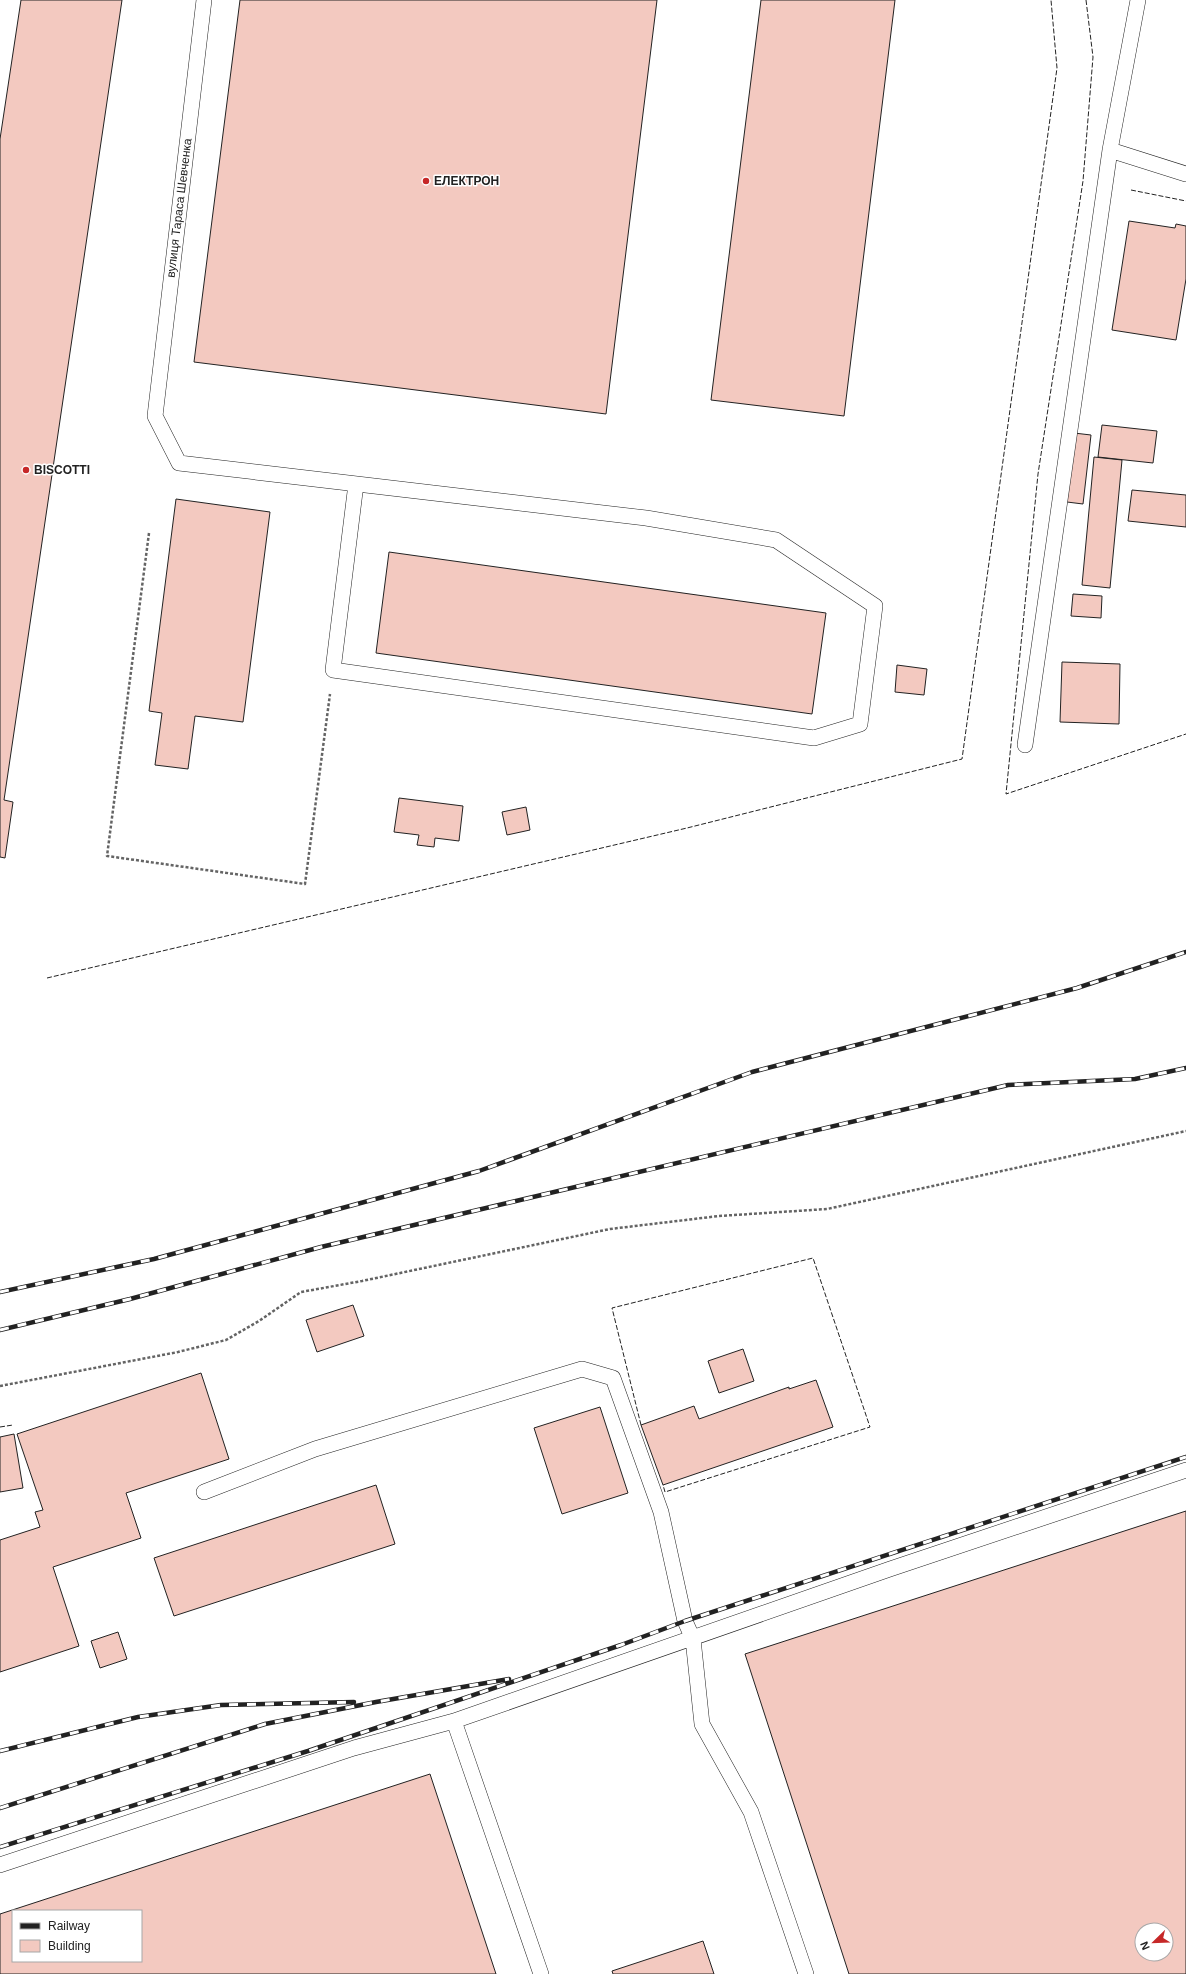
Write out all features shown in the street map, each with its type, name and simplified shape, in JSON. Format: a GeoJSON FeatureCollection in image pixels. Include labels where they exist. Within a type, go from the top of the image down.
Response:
{"type":"FeatureCollection","features":[{"type":"Feature","properties":{"kind":"lane","name":"вулиця Тараса Шевченка"},"geometry":{"type":"LineString","coordinates":[[204,0],[154,416],[178,463],[356,484]]}},
{"type":"Feature","properties":{"kind":"lane"},"geometry":{"type":"LineString","coordinates":[[1025,746],[1110,150],[1138,0]]}},
{"type":"Feature","properties":{"kind":"lane"},"geometry":{"type":"LineString","coordinates":[[1110,150],[1186,174]]}},
{"type":"Feature","properties":{"kind":"lane"},"geometry":{"type":"LineString","coordinates":[[356,484],[646,518],[776,540],[875,606],[860,724],[814,738],[333,670],[356,484]]}},
{"type":"Feature","properties":{"kind":"lane"},"geometry":{"type":"LineString","coordinates":[[204,1492],[315,1449],[582,1369],[613,1378],[661,1512],[686,1621],[693,1639],[702,1724],[751,1812],[806,1974]]}},
{"type":"Feature","properties":{"kind":"lane"},"geometry":{"type":"LineString","coordinates":[[0,1865],[354,1748],[454,1721],[693,1639],[890,1569],[1186,1470]]}},
{"type":"Feature","properties":{"kind":"lane"},"geometry":{"type":"LineString","coordinates":[[454,1721],[541,1974]]}},
{"type":"Feature","properties":{"kind":"path"},"geometry":{"type":"LineString","coordinates":[[149,533],[107,856],[305,884],[333,670]]}},
{"type":"Feature","properties":{"kind":"path"},"geometry":{"type":"LineString","coordinates":[[0,1386],[178,1352],[226,1340],[259,1321],[301,1292],[362,1281],[610,1229],[719,1216],[827,1208],[1034,1162],[1186,1131]]}},
{"type":"Feature","properties":{"kind":"building","name":"BISCOTTI"},"geometry":{"type":"Polygon","coordinates":[[[21,0],[122,0],[4,800],[13,802],[5,858],[0,857],[0,139],[21,0]]]}},
{"type":"Feature","properties":{"kind":"building","name":"ЕЛЕКТРОН"},"geometry":{"type":"Polygon","coordinates":[[[240,0],[657,0],[606,414],[194,362],[240,0]]]}},
{"type":"Feature","properties":{"kind":"building"},"geometry":{"type":"Polygon","coordinates":[[[761,0],[895,0],[844,416],[711,400],[761,0]]]}},
{"type":"Feature","properties":{"kind":"building"},"geometry":{"type":"Polygon","coordinates":[[[1129,221],[1175,228],[1176,224],[1186,226],[1186,279],[1176,340],[1112,330],[1129,221]]]}},
{"type":"Feature","properties":{"kind":"building"},"geometry":{"type":"Polygon","coordinates":[[[1102,425],[1157,431],[1153,463],[1098,457],[1102,425]]]}},
{"type":"Feature","properties":{"kind":"building"},"geometry":{"type":"Polygon","coordinates":[[[1074,433],[1091,435],[1083,504],[1067,502],[1074,433]]]}},
{"type":"Feature","properties":{"kind":"building"},"geometry":{"type":"Polygon","coordinates":[[[1094,457],[1122,460],[1110,588],[1082,585],[1094,457]]]}},
{"type":"Feature","properties":{"kind":"building"},"geometry":{"type":"Polygon","coordinates":[[[1132,490],[1186,495],[1186,527],[1128,521],[1132,490]]]}},
{"type":"Feature","properties":{"kind":"building"},"geometry":{"type":"Polygon","coordinates":[[[176,499],[270,512],[243,722],[195,716],[188,769],[155,765],[162,713],[149,711],[176,499]]]}},
{"type":"Feature","properties":{"kind":"building"},"geometry":{"type":"Polygon","coordinates":[[[389,552],[826,613],[812,714],[376,653],[389,552]]]}},
{"type":"Feature","properties":{"kind":"building"},"geometry":{"type":"Polygon","coordinates":[[[1073,594],[1102,596],[1101,618],[1071,616],[1073,594]]]}},
{"type":"Feature","properties":{"kind":"building"},"geometry":{"type":"Polygon","coordinates":[[[1062,662],[1120,664],[1119,724],[1060,722],[1062,662]]]}},
{"type":"Feature","properties":{"kind":"building"},"geometry":{"type":"Polygon","coordinates":[[[897,665],[927,669],[924,695],[895,692],[897,665]]]}},
{"type":"Feature","properties":{"kind":"building"},"geometry":{"type":"Polygon","coordinates":[[[399,798],[463,806],[459,841],[435,838],[434,847],[417,845],[419,835],[394,832],[399,798]]]}},
{"type":"Feature","properties":{"kind":"building"},"geometry":{"type":"Polygon","coordinates":[[[526,807],[530,830],[507,835],[502,812],[526,807]]]}},
{"type":"Feature","properties":{"kind":"building"},"geometry":{"type":"Polygon","coordinates":[[[353,1305],[364,1336],[317,1352],[306,1320],[353,1305]]]}},
{"type":"Feature","properties":{"kind":"building"},"geometry":{"type":"Polygon","coordinates":[[[743,1349],[754,1381],[719,1393],[708,1361],[743,1349]]]}},
{"type":"Feature","properties":{"kind":"building"},"geometry":{"type":"Polygon","coordinates":[[[201,1373],[229,1459],[126,1493],[141,1538],[53,1567],[79,1646],[0,1672],[0,1540],[40,1527],[35,1512],[43,1510],[17,1434],[201,1373]]]}},
{"type":"Feature","properties":{"kind":"building"},"geometry":{"type":"Polygon","coordinates":[[[816,1380],[833,1427],[663,1485],[641,1425],[694,1406],[699,1419],[789,1387],[789,1389],[816,1380]]]}},
{"type":"Feature","properties":{"kind":"building"},"geometry":{"type":"Polygon","coordinates":[[[600,1407],[628,1493],[562,1514],[534,1428],[600,1407]]]}},
{"type":"Feature","properties":{"kind":"building"},"geometry":{"type":"Polygon","coordinates":[[[14,1434],[23,1488],[0,1492],[0,1437],[14,1434]]]}},
{"type":"Feature","properties":{"kind":"building"},"geometry":{"type":"Polygon","coordinates":[[[376,1485],[395,1544],[174,1616],[154,1558],[376,1485]]]}},
{"type":"Feature","properties":{"kind":"building"},"geometry":{"type":"Polygon","coordinates":[[[1186,1511],[1186,1974],[849,1974],[745,1654],[1186,1511]]]}},
{"type":"Feature","properties":{"kind":"building"},"geometry":{"type":"Polygon","coordinates":[[[118,1632],[127,1659],[100,1668],[91,1641],[118,1632]]]}},
{"type":"Feature","properties":{"kind":"building"},"geometry":{"type":"Polygon","coordinates":[[[430,1774],[496,1974],[0,1974],[0,1914],[12,1910],[12,1962],[142,1962],[142,1910],[12,1910],[430,1774]]]}},
{"type":"Feature","properties":{"kind":"building"},"geometry":{"type":"Polygon","coordinates":[[[703,1941],[714,1974],[613,1974],[612,1971],[703,1941]]]}},
{"type":"Feature","properties":{"kind":"railway"},"geometry":{"type":"LineString","coordinates":[[0,1292],[154,1259],[479,1171],[752,1072],[1077,988],[1186,952]]}},
{"type":"Feature","properties":{"kind":"railway"},"geometry":{"type":"LineString","coordinates":[[0,1330],[130,1299],[321,1247],[1008,1085],[1135,1079],[1186,1068]]}},
{"type":"Feature","properties":{"kind":"railway"},"geometry":{"type":"LineString","coordinates":[[0,1847],[308,1751],[621,1645],[685,1621],[1186,1457]]}},
{"type":"Feature","properties":{"kind":"railway"},"geometry":{"type":"LineString","coordinates":[[0,1808],[265,1724],[376,1702],[509,1679]]}},
{"type":"Feature","properties":{"kind":"railway"},"geometry":{"type":"LineString","coordinates":[[0,1751],[138,1717],[221,1705],[354,1702]]}},
{"type":"Feature","properties":{"kind":"fence"},"geometry":{"type":"LineString","coordinates":[[47,978],[687,828],[962,759],[1057,68],[1051,0]]}},
{"type":"Feature","properties":{"kind":"fence"},"geometry":{"type":"LineString","coordinates":[[1086,0],[1093,57],[1083,181],[1038,474],[1006,794],[1186,734]]}},
{"type":"Feature","properties":{"kind":"fence"},"geometry":{"type":"LineString","coordinates":[[1131,190],[1186,201]]}},
{"type":"Feature","properties":{"kind":"fence"},"geometry":{"type":"LineString","coordinates":[[641,1425],[612,1308],[813,1258],[870,1427],[665,1492],[663,1485]]}},
{"type":"Feature","properties":{"kind":"fence"},"geometry":{"type":"LineString","coordinates":[[0,1427],[13,1425]]}},
{"type":"Feature","properties":{"kind":"place","name":"ЕЛЕКТРОН"},"geometry":{"type":"Point","coordinates":[426,181]}},
{"type":"Feature","properties":{"kind":"place","name":"BISCOTTI"},"geometry":{"type":"Point","coordinates":[26,470]}}]}
